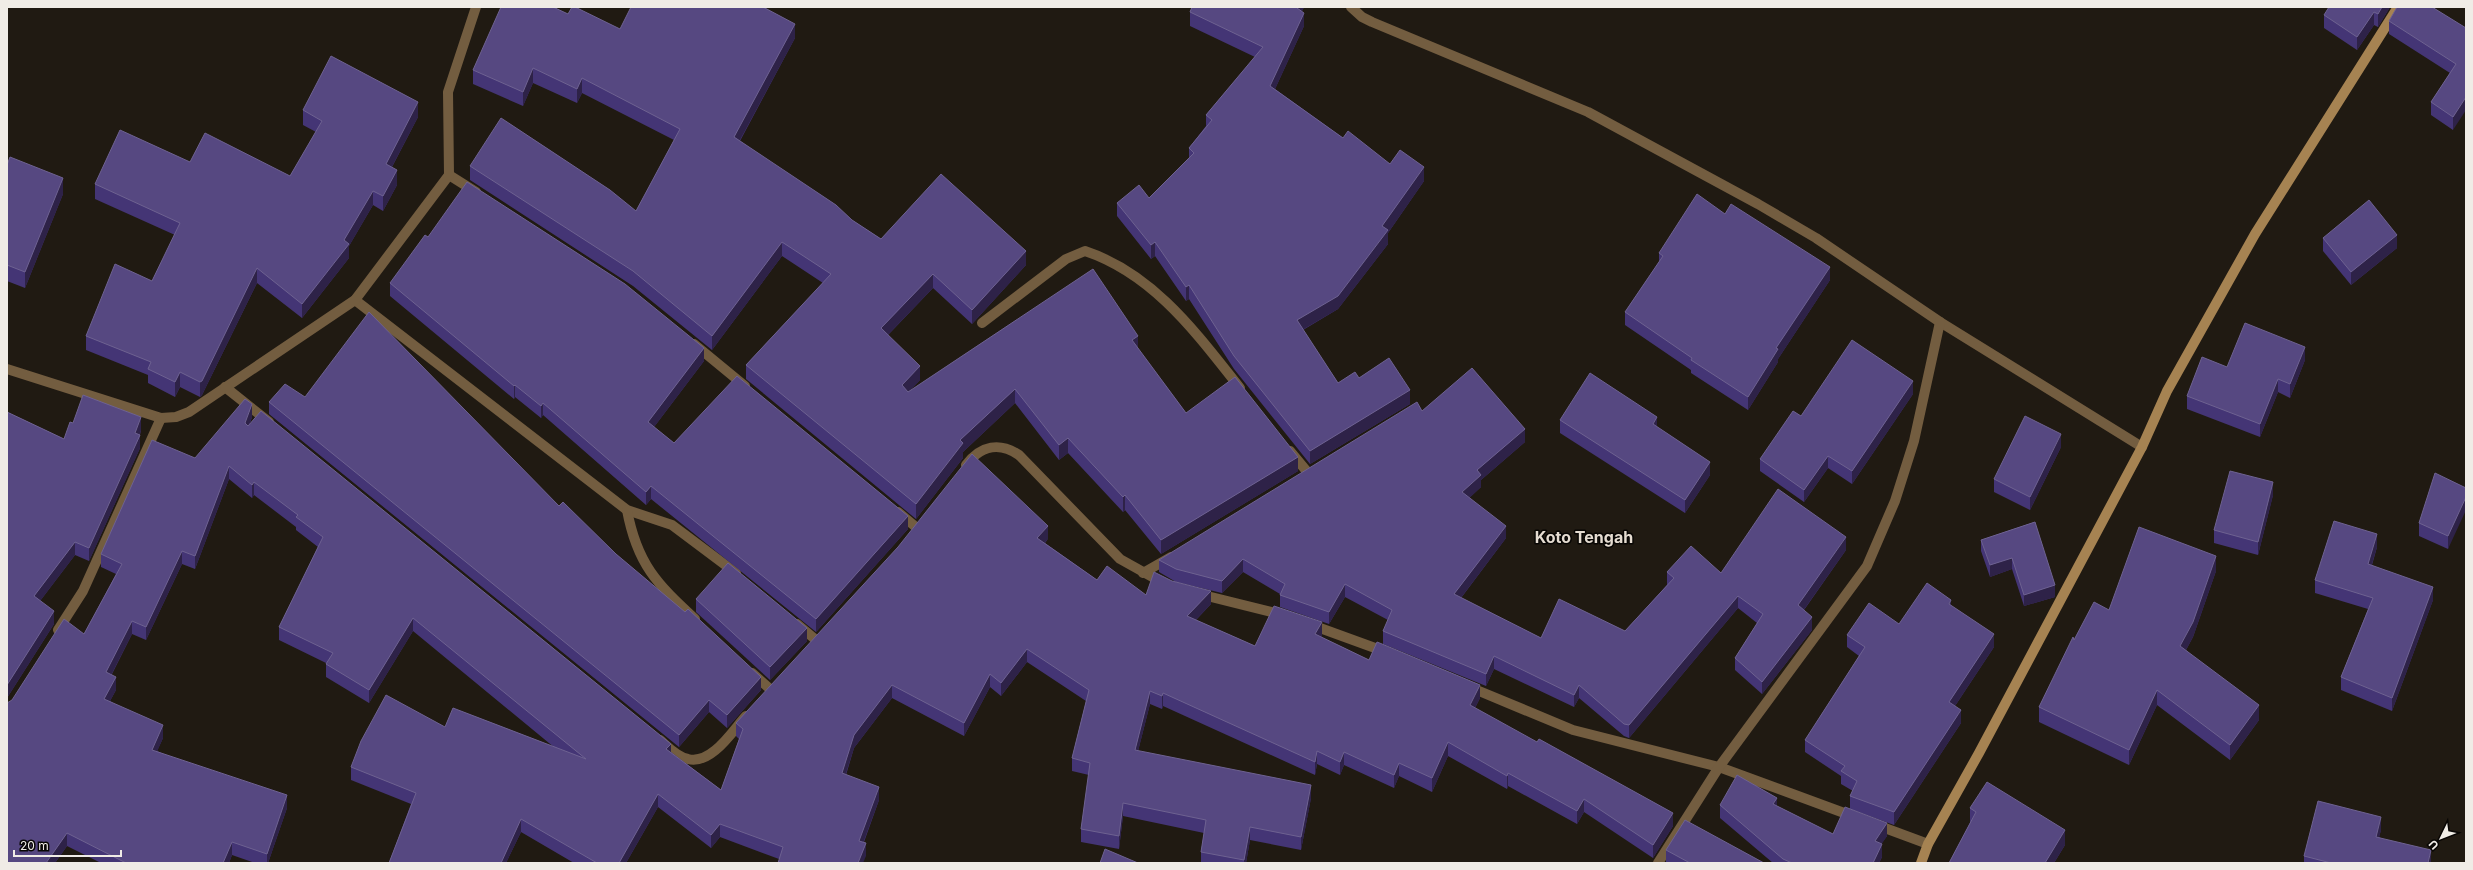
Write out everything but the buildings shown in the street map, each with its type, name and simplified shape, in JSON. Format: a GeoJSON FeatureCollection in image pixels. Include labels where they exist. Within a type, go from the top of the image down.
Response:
{"type":"FeatureCollection","features":[{"type":"Feature","properties":{"kind":"street"},"geometry":{"type":"LineString","coordinates":[[7,369],[161,418],[176,417],[189,412],[355,300],[449,175],[448,92],[476,7]]}},
{"type":"Feature","properties":{"kind":"street"},"geometry":{"type":"LineString","coordinates":[[1351,7],[1362,17],[1372,22],[1588,112],[1816,238],[1940,322],[2142,447]]}},
{"type":"Feature","properties":{"kind":"street"},"geometry":{"type":"LineString","coordinates":[[1921,863],[1928,844],[1979,754],[2142,447],[2167,391],[2255,234],[2398,7]]}},
{"type":"Feature","properties":{"kind":"street"},"geometry":{"type":"LineString","coordinates":[[449,175],[483,196]]}},
{"type":"Feature","properties":{"kind":"street"},"geometry":{"type":"LineString","coordinates":[[982,324],[1066,259],[1085,251],[1102,257],[1129,272],[1159,294],[1186,320],[1245,394]]}},
{"type":"Feature","properties":{"kind":"street"},"geometry":{"type":"LineString","coordinates":[[355,300],[627,510],[672,525],[744,580]]}},
{"type":"Feature","properties":{"kind":"street"},"geometry":{"type":"LineString","coordinates":[[1658,863],[1719,767],[1867,566],[1895,501],[1914,441],[1940,322]]}},
{"type":"Feature","properties":{"kind":"street"},"geometry":{"type":"LineString","coordinates":[[684,337],[752,392]]}},
{"type":"Feature","properties":{"kind":"street"},"geometry":{"type":"LineString","coordinates":[[225,387],[275,427]]}},
{"type":"Feature","properties":{"kind":"street"},"geometry":{"type":"LineString","coordinates":[[54,637],[83,591],[161,418]]}},
{"type":"Feature","properties":{"kind":"street"},"geometry":{"type":"LineString","coordinates":[[1285,443],[1309,474]]}},
{"type":"Feature","properties":{"kind":"street"},"geometry":{"type":"LineString","coordinates":[[960,472],[970,459],[984,450],[996,446],[1009,448],[1020,455],[1120,559],[1174,588]]}},
{"type":"Feature","properties":{"kind":"street"},"geometry":{"type":"LineString","coordinates":[[892,508],[917,528]]}},
{"type":"Feature","properties":{"kind":"street"},"geometry":{"type":"LineString","coordinates":[[627,510],[632,536],[648,569],[670,596],[703,627]]}},
{"type":"Feature","properties":{"kind":"street"},"geometry":{"type":"LineString","coordinates":[[1144,573],[1183,550]]}},
{"type":"Feature","properties":{"kind":"street"},"geometry":{"type":"LineString","coordinates":[[1189,592],[1298,620],[1399,657]]}},
{"type":"Feature","properties":{"kind":"street"},"geometry":{"type":"LineString","coordinates":[[786,615],[816,639]]}},
{"type":"Feature","properties":{"kind":"street"},"geometry":{"type":"LineString","coordinates":[[742,663],[770,689]]}},
{"type":"Feature","properties":{"kind":"street"},"geometry":{"type":"LineString","coordinates":[[1458,682],[1573,730],[1719,767],[1928,844]]}},
{"type":"Feature","properties":{"kind":"street"},"geometry":{"type":"LineString","coordinates":[[651,733],[676,753],[689,760],[700,759],[717,748],[754,707]]}},
{"type":"Feature","properties":{"kind":"district","name":"Koto Tengah"},"geometry":{"type":"Point","coordinates":[1584,537]}}]}
